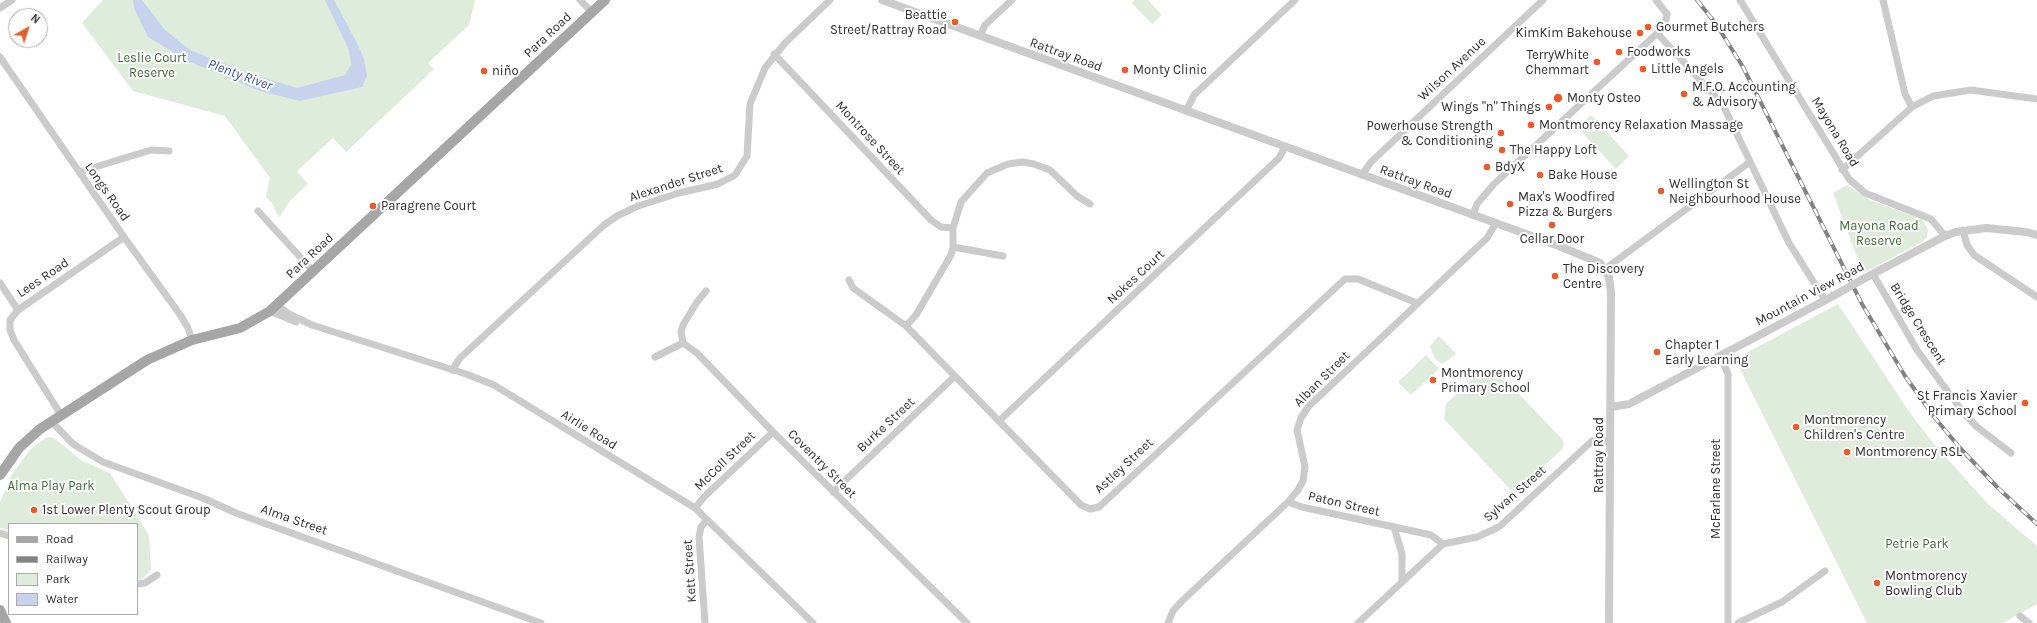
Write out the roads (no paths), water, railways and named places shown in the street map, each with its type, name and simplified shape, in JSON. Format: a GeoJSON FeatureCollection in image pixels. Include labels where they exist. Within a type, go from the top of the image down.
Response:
{"type":"FeatureCollection","features":[{"type":"Feature","properties":{"kind":"main road","name":"Para Road"},"geometry":{"type":"LineString","coordinates":[[0,475],[12,456],[25,441],[51,421],[147,360],[192,340],[240,328],[274,308],[605,0]]}},
{"type":"Feature","properties":{"kind":"main road"},"geometry":{"type":"LineString","coordinates":[[0,610],[6,623]]}},
{"type":"Feature","properties":{"kind":"main road"},"geometry":{"type":"LineString","coordinates":[[0,618],[1,623]]}},
{"type":"Feature","properties":{"kind":"street"},"geometry":{"type":"LineString","coordinates":[[0,8],[12,0]]}},
{"type":"Feature","properties":{"kind":"street"},"geometry":{"type":"LineString","coordinates":[[580,0],[592,12]]}},
{"type":"Feature","properties":{"kind":"street","name":"Alexander Street"},"geometry":{"type":"LineString","coordinates":[[452,370],[460,358],[604,225],[617,216],[638,206],[679,193],[718,184],[735,175],[747,156],[748,113],[752,95],[774,54],[830,0]]}},
{"type":"Feature","properties":{"kind":"street","name":"Rattray Road"},"geometry":{"type":"LineString","coordinates":[[882,0],[1592,258],[1600,263],[1605,269],[1609,278],[1611,292],[1609,623]]}},
{"type":"Feature","properties":{"kind":"street"},"geometry":{"type":"LineString","coordinates":[[980,36],[986,25],[1012,0]]}},
{"type":"Feature","properties":{"kind":"street"},"geometry":{"type":"LineString","coordinates":[[1186,111],[1194,95],[1295,0]]}},
{"type":"Feature","properties":{"kind":"street","name":"Wilson Avenue"},"geometry":{"type":"LineString","coordinates":[[1362,175],[1371,162],[1543,0]]}},
{"type":"Feature","properties":{"kind":"street"},"geometry":{"type":"LineString","coordinates":[[1473,215],[1478,204],[1494,184],[1665,26],[1667,17],[1666,11],[1656,0]]}},
{"type":"Feature","properties":{"kind":"street","name":"Mayona Road"},"geometry":{"type":"LineString","coordinates":[[1740,0],[1849,180],[1865,193],[1931,219],[1945,236]]}},
{"type":"Feature","properties":{"kind":"street"},"geometry":{"type":"LineString","coordinates":[[1883,0],[1904,94],[1912,107]]}},
{"type":"Feature","properties":{"kind":"street"},"geometry":{"type":"LineString","coordinates":[[1658,33],[1723,105],[1789,243],[1825,300]]}},
{"type":"Feature","properties":{"kind":"street","name":"Montrose Street"},"geometry":{"type":"LineString","coordinates":[[774,54],[931,220],[941,227],[953,228]]}},
{"type":"Feature","properties":{"kind":"street","name":"Longs Road"},"geometry":{"type":"LineString","coordinates":[[0,57],[124,237],[182,316],[192,340]]}},
{"type":"Feature","properties":{"kind":"street"},"geometry":{"type":"LineString","coordinates":[[1842,170],[1912,107],[1933,96],[1971,90],[2037,99]]}},
{"type":"Feature","properties":{"kind":"street","name":"Nokes Court"},"geometry":{"type":"LineString","coordinates":[[999,421],[1279,158],[1285,147]]}},
{"type":"Feature","properties":{"kind":"street"},"geometry":{"type":"LineString","coordinates":[[79,172],[151,150],[169,151]]}},
{"type":"Feature","properties":{"kind":"street"},"geometry":{"type":"LineString","coordinates":[[906,326],[916,315],[951,255],[954,247],[953,228],[961,202],[966,194],[987,173],[1008,164],[1023,162],[1044,167],[1058,176],[1077,196],[1090,204]]}},
{"type":"Feature","properties":{"kind":"street"},"geometry":{"type":"LineString","coordinates":[[1605,269],[1750,162]]}},
{"type":"Feature","properties":{"kind":"street"},"geometry":{"type":"LineString","coordinates":[[258,211],[313,271]]}},
{"type":"Feature","properties":{"kind":"street","name":"Alban Street"},"geometry":{"type":"LineString","coordinates":[[1168,623],[1173,611],[1182,601],[1288,502],[1301,486],[1305,473],[1304,463],[1296,435],[1298,425],[1304,412],[1487,238],[1496,223]]}},
{"type":"Feature","properties":{"kind":"street","name":"Mountain View Road"},"geometry":{"type":"LineString","coordinates":[[1611,407],[1629,404],[1945,236],[1963,230],[1986,228],[2026,232],[2037,235]]}},
{"type":"Feature","properties":{"kind":"street","name":"Mountain View Road"},"geometry":{"type":"LineString","coordinates":[[2026,232],[2037,229]]}},
{"type":"Feature","properties":{"kind":"street"},"geometry":{"type":"LineString","coordinates":[[1963,230],[1967,246],[1974,255],[2037,297]]}},
{"type":"Feature","properties":{"kind":"street","name":"Lees Road"},"geometry":{"type":"LineString","coordinates":[[61,415],[11,335],[10,320],[18,310],[124,237]]}},
{"type":"Feature","properties":{"kind":"street"},"geometry":{"type":"LineString","coordinates":[[954,247],[1003,256]]}},
{"type":"Feature","properties":{"kind":"street","name":"Bridge Crescent"},"geometry":{"type":"LineString","coordinates":[[1874,274],[1917,350],[1963,412],[1978,427],[2011,453]]}},
{"type":"Feature","properties":{"kind":"street","name":"Astley Street"},"geometry":{"type":"LineString","coordinates":[[849,280],[853,288],[906,326],[1081,505],[1095,509],[1345,279],[1358,279],[1417,303]]}},
{"type":"Feature","properties":{"kind":"street"},"geometry":{"type":"LineString","coordinates":[[0,284],[18,310]]}},
{"type":"Feature","properties":{"kind":"street"},"geometry":{"type":"LineString","coordinates":[[655,357],[683,343],[681,332],[683,325],[697,302],[706,291]]}},
{"type":"Feature","properties":{"kind":"street","name":"Airlie Road"},"geometry":{"type":"LineString","coordinates":[[274,308],[312,325],[494,385],[695,508],[813,623]]}},
{"type":"Feature","properties":{"kind":"street","name":"Coventry Street"},"geometry":{"type":"LineString","coordinates":[[683,343],[703,359],[773,432],[967,623]]}},
{"type":"Feature","properties":{"kind":"street","name":"McFarlane Street"},"geometry":{"type":"LineString","coordinates":[[1720,356],[1728,374],[1728,623]]}},
{"type":"Feature","properties":{"kind":"street","name":"Burke Street"},"geometry":{"type":"LineString","coordinates":[[833,492],[955,376]]}},
{"type":"Feature","properties":{"kind":"street","name":"Alma Street"},"geometry":{"type":"LineString","coordinates":[[51,421],[73,444],[98,460],[203,498],[236,513],[381,564],[541,623]]}},
{"type":"Feature","properties":{"kind":"street","name":"McColl Street"},"geometry":{"type":"LineString","coordinates":[[695,508],[705,496],[773,432]]}},
{"type":"Feature","properties":{"kind":"street","name":"Sylvan Street"},"geometry":{"type":"LineString","coordinates":[[1443,544],[1477,537],[1499,527],[1592,441],[1610,440]]}},
{"type":"Feature","properties":{"kind":"street","name":"Paton Street"},"geometry":{"type":"LineString","coordinates":[[1288,502],[1302,507],[1431,535],[1443,544]]}},
{"type":"Feature","properties":{"kind":"street","name":"Kett Street"},"geometry":{"type":"LineString","coordinates":[[705,623],[699,537],[701,527],[707,520]]}},
{"type":"Feature","properties":{"kind":"street","name":"Paton Street"},"geometry":{"type":"LineString","coordinates":[[1394,527],[1402,554],[1402,582]]}},
{"type":"Feature","properties":{"kind":"street"},"geometry":{"type":"LineString","coordinates":[[1358,623],[1443,544]]}},
{"type":"Feature","properties":{"kind":"street"},"geometry":{"type":"LineString","coordinates":[[1738,623],[1782,602],[1825,570]]}},
{"type":"Feature","properties":{"kind":"street"},"geometry":{"type":"LineString","coordinates":[[138,584],[145,583],[156,575]]}},
{"type":"Feature","properties":{"kind":"street"},"geometry":{"type":"LineString","coordinates":[[2020,616],[2029,623]]}},
{"type":"Feature","properties":{"kind":"water","name":"Plenty River"},"geometry":{"type":"Polygon","coordinates":[[[133,0],[142,0],[165,30],[190,50],[254,75],[297,88],[345,75],[351,65],[349,50],[325,0],[334,0],[364,59],[367,76],[362,87],[300,101],[260,91],[190,62],[148,37],[134,8],[133,0]]]}},
{"type":"Feature","properties":{"kind":"railway"},"geometry":{"type":"LineString","coordinates":[[1697,0],[1716,24],[1743,67],[1862,304],[1905,376],[1935,418],[1960,448],[1998,488],[2037,524]]}},
{"type":"Feature","properties":{"kind":"place","name":"Beattie Street/Rattray Road"},"geometry":{"type":"Point","coordinates":[955,22]}},
{"type":"Feature","properties":{"kind":"place","name":"Gourmet Butchers"},"geometry":{"type":"Point","coordinates":[1648,27]}},
{"type":"Feature","properties":{"kind":"place","name":"KimKim Bakehouse"},"geometry":{"type":"Point","coordinates":[1640,33]}},
{"type":"Feature","properties":{"kind":"place","name":"Foodworks"},"geometry":{"type":"Point","coordinates":[1619,52]}},
{"type":"Feature","properties":{"kind":"place","name":"TerryWhite Chemmart"},"geometry":{"type":"Point","coordinates":[1597,62]}},
{"type":"Feature","properties":{"kind":"place","name":"Little Angels"},"geometry":{"type":"Point","coordinates":[1643,69]}},
{"type":"Feature","properties":{"kind":"place","name":"Monty Clinic"},"geometry":{"type":"Point","coordinates":[1125,70]}},
{"type":"Feature","properties":{"kind":"place","name":"niño"},"geometry":{"type":"Point","coordinates":[484,71]}},
{"type":"Feature","properties":{"kind":"place","name":"M.F.O. Accounting & Advisory"},"geometry":{"type":"Point","coordinates":[1684,94]}},
{"type":"Feature","properties":{"kind":"place","name":"Monty Osteo"},"geometry":{"type":"Point","coordinates":[1558,98]}},
{"type":"Feature","properties":{"kind":"place","name":"Wings \"n\" Things"},"geometry":{"type":"Point","coordinates":[1549,107]}},
{"type":"Feature","properties":{"kind":"place","name":"Montmorency Relaxation Massage"},"geometry":{"type":"Point","coordinates":[1531,125]}},
{"type":"Feature","properties":{"kind":"place","name":"Powerhouse Strength & Conditioning"},"geometry":{"type":"Point","coordinates":[1501,133]}},
{"type":"Feature","properties":{"kind":"place","name":"The Happy Loft"},"geometry":{"type":"Point","coordinates":[1502,150]}},
{"type":"Feature","properties":{"kind":"place","name":"BdyX"},"geometry":{"type":"Point","coordinates":[1487,167]}},
{"type":"Feature","properties":{"kind":"place","name":"Bake House"},"geometry":{"type":"Point","coordinates":[1540,175]}},
{"type":"Feature","properties":{"kind":"place","name":"Wellington St Neighbourhood House"},"geometry":{"type":"Point","coordinates":[1661,191]}},
{"type":"Feature","properties":{"kind":"place","name":"Max's Woodfired Pizza & Burgers"},"geometry":{"type":"Point","coordinates":[1510,204]}},
{"type":"Feature","properties":{"kind":"place","name":"Paragrene Court"},"geometry":{"type":"Point","coordinates":[373,206]}},
{"type":"Feature","properties":{"kind":"place","name":"Cellar Door"},"geometry":{"type":"Point","coordinates":[1552,225]}},
{"type":"Feature","properties":{"kind":"place","name":"The Discovery Centre"},"geometry":{"type":"Point","coordinates":[1555,276]}},
{"type":"Feature","properties":{"kind":"place","name":"Chapter 1 Early Learning"},"geometry":{"type":"Point","coordinates":[1657,352]}},
{"type":"Feature","properties":{"kind":"place","name":"Montmorency Primary School"},"geometry":{"type":"Point","coordinates":[1433,380]}},
{"type":"Feature","properties":{"kind":"place","name":"St Francis Xavier Primary School"},"geometry":{"type":"Point","coordinates":[2025,403]}},
{"type":"Feature","properties":{"kind":"place","name":"Montmorency Children's Centre"},"geometry":{"type":"Point","coordinates":[1796,427]}},
{"type":"Feature","properties":{"kind":"place","name":"Montmorency RSL"},"geometry":{"type":"Point","coordinates":[1847,452]}},
{"type":"Feature","properties":{"kind":"place","name":"1st Lower Plenty Scout Group"},"geometry":{"type":"Point","coordinates":[34,510]}},
{"type":"Feature","properties":{"kind":"place","name":"Montmorency Bowling Club"},"geometry":{"type":"Point","coordinates":[1877,583]}},
{"type":"Feature","properties":{"kind":"park label","name":"Leslie Court Reserve"},"geometry":{"type":"Point","coordinates":[152,66]}},
{"type":"Feature","properties":{"kind":"park label","name":"Mayona Road Reserve"},"geometry":{"type":"Point","coordinates":[1879,234]}},
{"type":"Feature","properties":{"kind":"park label","name":"Alma Play Park"},"geometry":{"type":"Point","coordinates":[51,486]}},
{"type":"Feature","properties":{"kind":"park label","name":"Petrie Park"},"geometry":{"type":"Point","coordinates":[1917,544]}}]}
